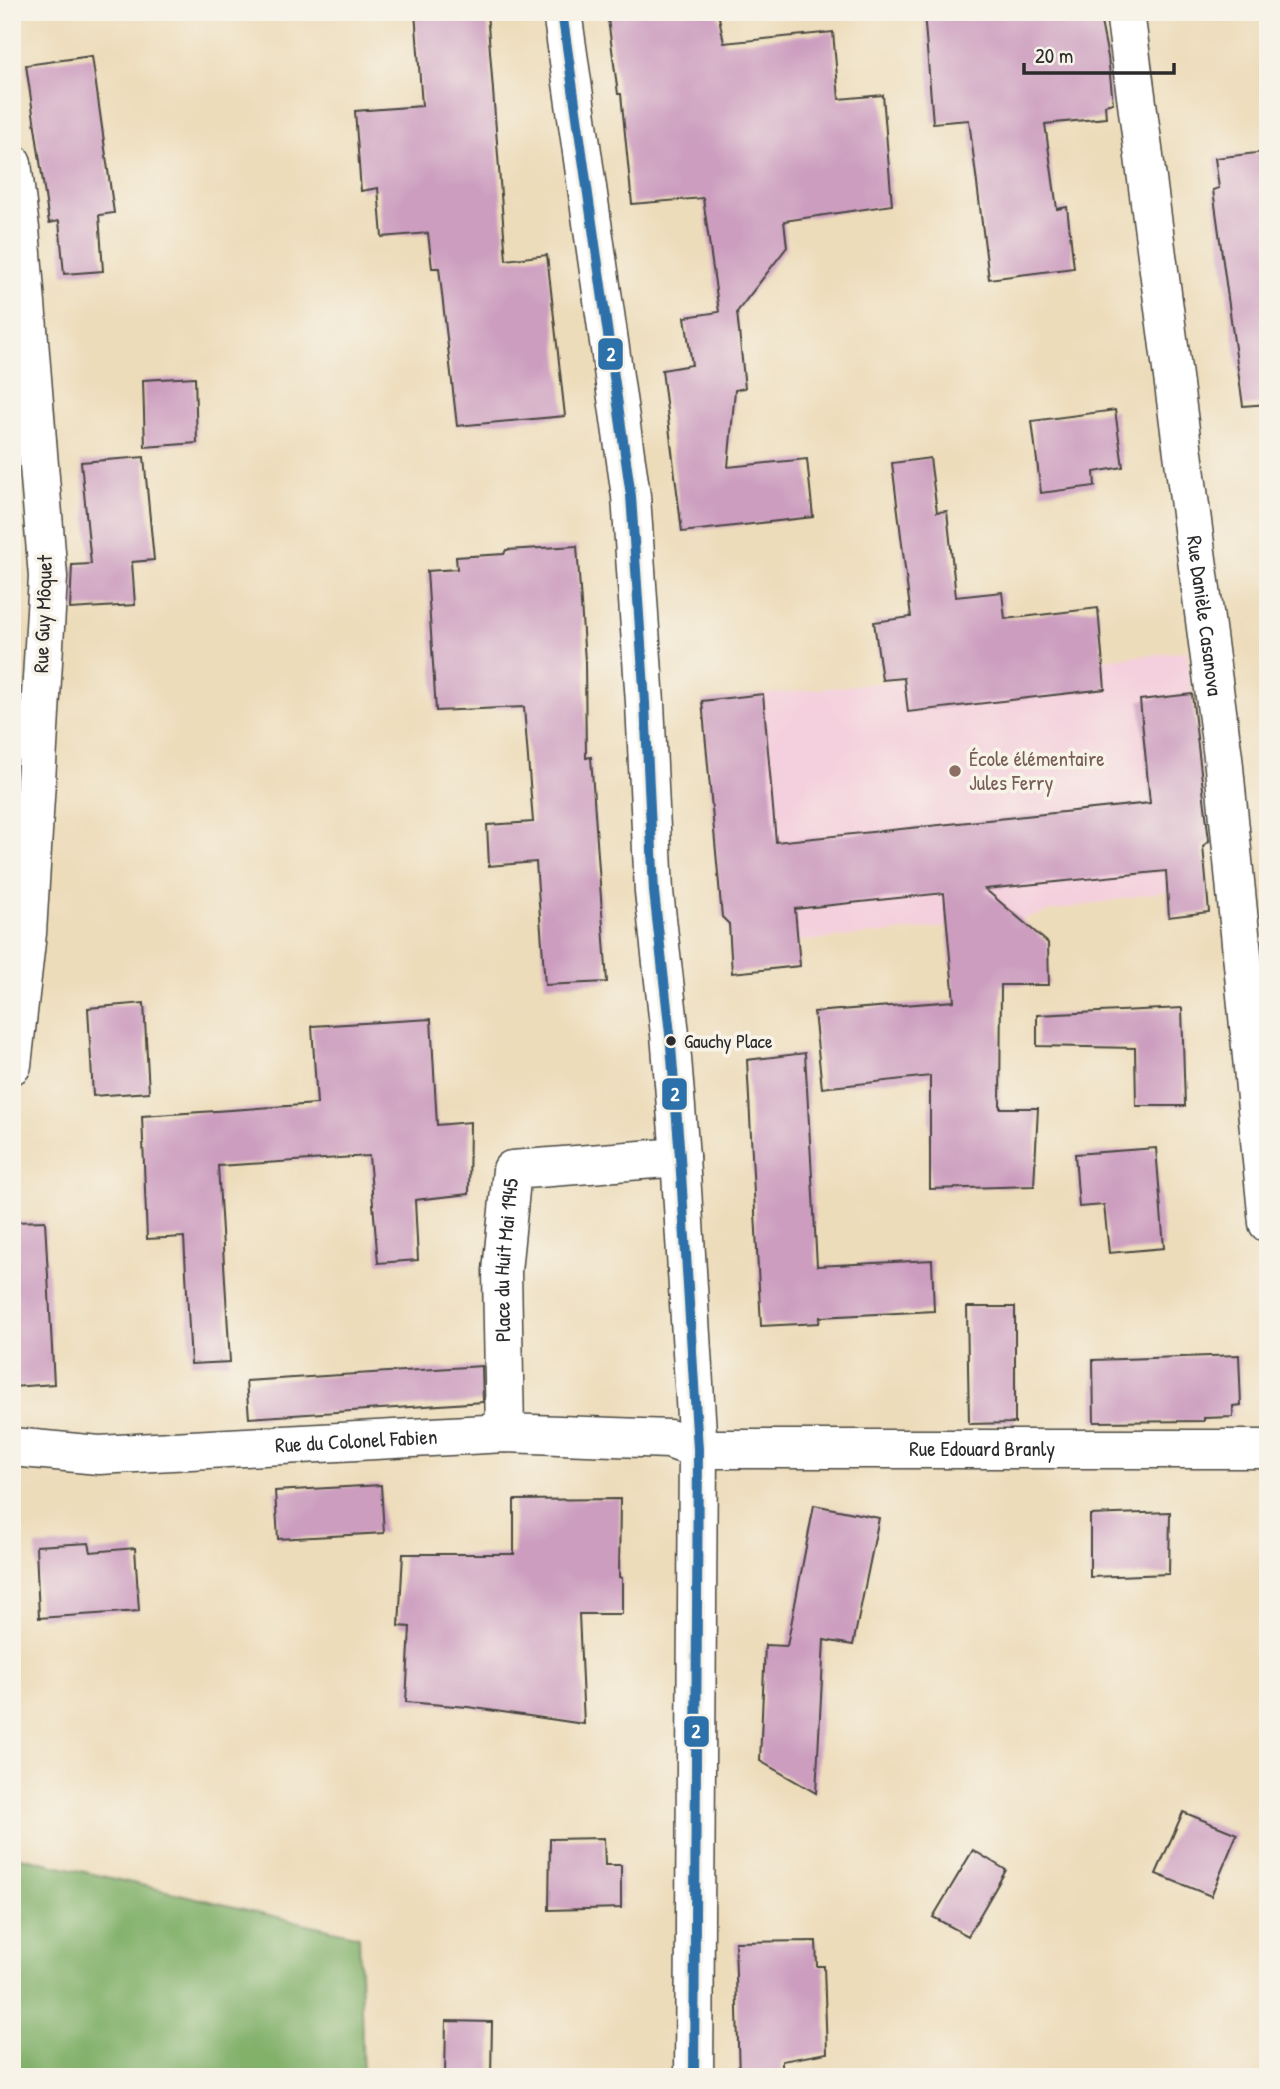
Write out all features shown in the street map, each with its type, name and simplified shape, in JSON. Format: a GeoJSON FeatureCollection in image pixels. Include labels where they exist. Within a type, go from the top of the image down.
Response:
{"type":"FeatureCollection","features":[{"type":"Feature","properties":{"kind":"street"},"geometry":{"type":"LineString","coordinates":[[562,12],[631,496],[654,892],[680,1157],[698,1449],[694,2077]]}},
{"type":"Feature","properties":{"kind":"street","name":"Rue Danièle Casanova"},"geometry":{"type":"LineString","coordinates":[[1125,12],[1223,757],[1268,1223]]}},
{"type":"Feature","properties":{"kind":"street","name":"Rue Guy Môquet"},"geometry":{"type":"LineString","coordinates":[[12,163],[48,577],[27,933],[12,1065]]}},
{"type":"Feature","properties":{"kind":"street","name":"Place du Huit Mai 1945"},"geometry":{"type":"LineString","coordinates":[[505,1433],[502,1271],[512,1170],[680,1157]]}},
{"type":"Feature","properties":{"kind":"street","name":"Rue du Colonel Fabien"},"geometry":{"type":"LineString","coordinates":[[12,1447],[99,1455],[505,1433],[669,1439],[698,1449]]}},
{"type":"Feature","properties":{"kind":"street","name":"Rue Edouard Branly"},"geometry":{"type":"LineString","coordinates":[[698,1449],[1268,1449]]}},
{"type":"Feature","properties":{"kind":"shaded area","name":"École élémentaire Jules Ferry"},"geometry":{"type":"Polygon","coordinates":[[[1187,651],[1209,841],[1200,849],[1207,891],[1167,891],[1050,911],[1020,920],[731,948],[702,701],[1187,651]]]}},
{"type":"Feature","properties":{"kind":"green space"},"geometry":{"type":"Polygon","coordinates":[[[12,1855],[359,1936],[363,2077],[12,2077],[12,1855]]]}},
{"type":"Feature","properties":{"kind":"building"},"geometry":{"type":"Polygon","coordinates":[[[415,12],[487,12],[506,260],[547,255],[565,416],[457,426],[439,268],[432,268],[428,233],[382,237],[378,188],[361,191],[355,111],[422,106],[415,12]]]}},
{"type":"Feature","properties":{"kind":"building"},"geometry":{"type":"Polygon","coordinates":[[[607,12],[718,12],[724,43],[833,32],[839,99],[883,95],[892,205],[784,221],[787,247],[737,312],[745,388],[735,390],[728,467],[807,459],[813,517],[682,532],[662,370],[692,365],[685,317],[719,312],[703,198],[632,204],[621,94],[618,94],[607,12]]]}},
{"type":"Feature","properties":{"kind":"building"},"geometry":{"type":"Polygon","coordinates":[[[924,12],[1099,12],[1113,103],[1105,105],[1106,118],[1045,124],[1057,209],[1067,207],[1074,268],[989,279],[969,120],[933,123],[924,12]]]}},
{"type":"Feature","properties":{"kind":"building"},"geometry":{"type":"Polygon","coordinates":[[[92,56],[114,213],[99,215],[103,271],[64,274],[59,221],[49,223],[26,65],[92,56]]]}},
{"type":"Feature","properties":{"kind":"building"},"geometry":{"type":"Polygon","coordinates":[[[1264,152],[1268,177],[1268,404],[1243,406],[1213,190],[1219,188],[1215,158],[1264,152]]]}},
{"type":"Feature","properties":{"kind":"building"},"geometry":{"type":"Polygon","coordinates":[[[195,377],[197,443],[145,447],[143,380],[195,377]]]}},
{"type":"Feature","properties":{"kind":"building"},"geometry":{"type":"Polygon","coordinates":[[[1115,410],[1123,467],[1094,472],[1095,486],[1041,493],[1032,421],[1115,410]]]}},
{"type":"Feature","properties":{"kind":"building"},"geometry":{"type":"Polygon","coordinates":[[[144,457],[154,560],[132,562],[135,605],[70,609],[72,565],[91,564],[81,462],[144,457]]]}},
{"type":"Feature","properties":{"kind":"building"},"geometry":{"type":"Polygon","coordinates":[[[930,458],[937,512],[947,511],[956,597],[1002,592],[1005,619],[1098,608],[1105,689],[908,712],[904,678],[882,680],[874,622],[911,617],[892,463],[930,458]]]}},
{"type":"Feature","properties":{"kind":"building"},"geometry":{"type":"Polygon","coordinates":[[[577,546],[585,661],[586,758],[591,757],[607,982],[545,985],[536,862],[489,866],[487,825],[533,822],[524,707],[436,711],[427,571],[457,569],[456,557],[504,554],[506,550],[577,546]]]}},
{"type":"Feature","properties":{"kind":"building"},"geometry":{"type":"Polygon","coordinates":[[[763,694],[776,842],[1150,803],[1140,700],[1192,694],[1209,841],[1203,846],[1209,912],[1169,917],[1166,871],[985,889],[1048,943],[1049,985],[1001,985],[1000,1108],[1038,1108],[1034,1186],[930,1189],[930,1076],[822,1088],[814,1012],[954,1001],[944,893],[795,909],[800,966],[732,973],[729,924],[722,917],[702,701],[763,694]]]}},
{"type":"Feature","properties":{"kind":"building"},"geometry":{"type":"Polygon","coordinates":[[[144,1003],[149,1092],[93,1096],[88,1008],[144,1003]]]}},
{"type":"Feature","properties":{"kind":"building"},"geometry":{"type":"Polygon","coordinates":[[[1182,1008],[1185,1106],[1136,1106],[1135,1048],[1037,1046],[1037,1015],[1182,1008]]]}},
{"type":"Feature","properties":{"kind":"building"},"geometry":{"type":"Polygon","coordinates":[[[431,1019],[437,1125],[470,1122],[469,1194],[415,1200],[418,1260],[378,1263],[369,1156],[218,1166],[230,1362],[191,1364],[184,1237],[147,1239],[142,1116],[317,1104],[312,1026],[431,1019]]]}},
{"type":"Feature","properties":{"kind":"building"},"geometry":{"type":"Polygon","coordinates":[[[805,1053],[817,1266],[932,1260],[934,1311],[820,1317],[819,1323],[761,1326],[747,1060],[805,1053]]]}},
{"type":"Feature","properties":{"kind":"building"},"geometry":{"type":"Polygon","coordinates":[[[1156,1148],[1164,1248],[1109,1253],[1104,1205],[1079,1207],[1075,1154],[1156,1148]]]}},
{"type":"Feature","properties":{"kind":"building"},"geometry":{"type":"Polygon","coordinates":[[[45,1221],[54,1384],[12,1387],[12,1222],[45,1221]]]}},
{"type":"Feature","properties":{"kind":"building"},"geometry":{"type":"Polygon","coordinates":[[[967,1307],[1015,1307],[1015,1423],[969,1424],[967,1307]]]}},
{"type":"Feature","properties":{"kind":"building"},"geometry":{"type":"Polygon","coordinates":[[[1239,1355],[1241,1405],[1233,1406],[1233,1417],[1204,1418],[1204,1421],[1094,1422],[1093,1360],[1239,1355]]]}},
{"type":"Feature","properties":{"kind":"building"},"geometry":{"type":"Polygon","coordinates":[[[482,1366],[483,1402],[249,1418],[246,1381],[482,1366]]]}},
{"type":"Feature","properties":{"kind":"building"},"geometry":{"type":"Polygon","coordinates":[[[381,1485],[384,1533],[278,1539],[275,1491],[381,1485]]]}},
{"type":"Feature","properties":{"kind":"building"},"geometry":{"type":"Polygon","coordinates":[[[620,1499],[619,1577],[622,1578],[622,1614],[579,1614],[584,1724],[468,1707],[406,1702],[410,1627],[399,1626],[403,1554],[514,1554],[514,1500],[620,1499]]]}},
{"type":"Feature","properties":{"kind":"building"},"geometry":{"type":"Polygon","coordinates":[[[814,1505],[879,1518],[853,1645],[824,1640],[816,1793],[760,1761],[765,1645],[787,1646],[814,1505]]]}},
{"type":"Feature","properties":{"kind":"building"},"geometry":{"type":"Polygon","coordinates":[[[1170,1512],[1169,1574],[1090,1577],[1090,1515],[1170,1512]]]}},
{"type":"Feature","properties":{"kind":"building"},"geometry":{"type":"Polygon","coordinates":[[[89,1543],[91,1552],[135,1548],[139,1611],[39,1618],[36,1546],[89,1543]]]}},
{"type":"Feature","properties":{"kind":"building"},"geometry":{"type":"Polygon","coordinates":[[[1183,1812],[1237,1834],[1211,1896],[1156,1874],[1183,1812]]]}},
{"type":"Feature","properties":{"kind":"building"},"geometry":{"type":"Polygon","coordinates":[[[604,1838],[605,1865],[621,1865],[621,1908],[549,1910],[550,1839],[604,1838]]]}},
{"type":"Feature","properties":{"kind":"building"},"geometry":{"type":"Polygon","coordinates":[[[973,1850],[1006,1870],[968,1936],[933,1917],[973,1850]]]}},
{"type":"Feature","properties":{"kind":"building"},"geometry":{"type":"Polygon","coordinates":[[[816,1941],[817,1966],[824,1966],[827,2053],[782,2061],[782,2077],[739,2077],[735,1942],[816,1941]]]}},
{"type":"Feature","properties":{"kind":"building"},"geometry":{"type":"Polygon","coordinates":[[[446,2021],[492,2022],[491,2077],[445,2077],[446,2021]]]}},
{"type":"Feature","properties":{"kind":"transit line","name":"2"},"geometry":{"type":"LineString","coordinates":[[562,12],[631,496],[654,892],[680,1157],[698,1449],[694,2077]]}},
{"type":"Feature","properties":{"kind":"place","name":"École élémentaire Jules Ferry"},"geometry":{"type":"Point","coordinates":[955,771]}},
{"type":"Feature","properties":{"kind":"place","name":"Gauchy Place"},"geometry":{"type":"Point","coordinates":[671,1041]}}]}
